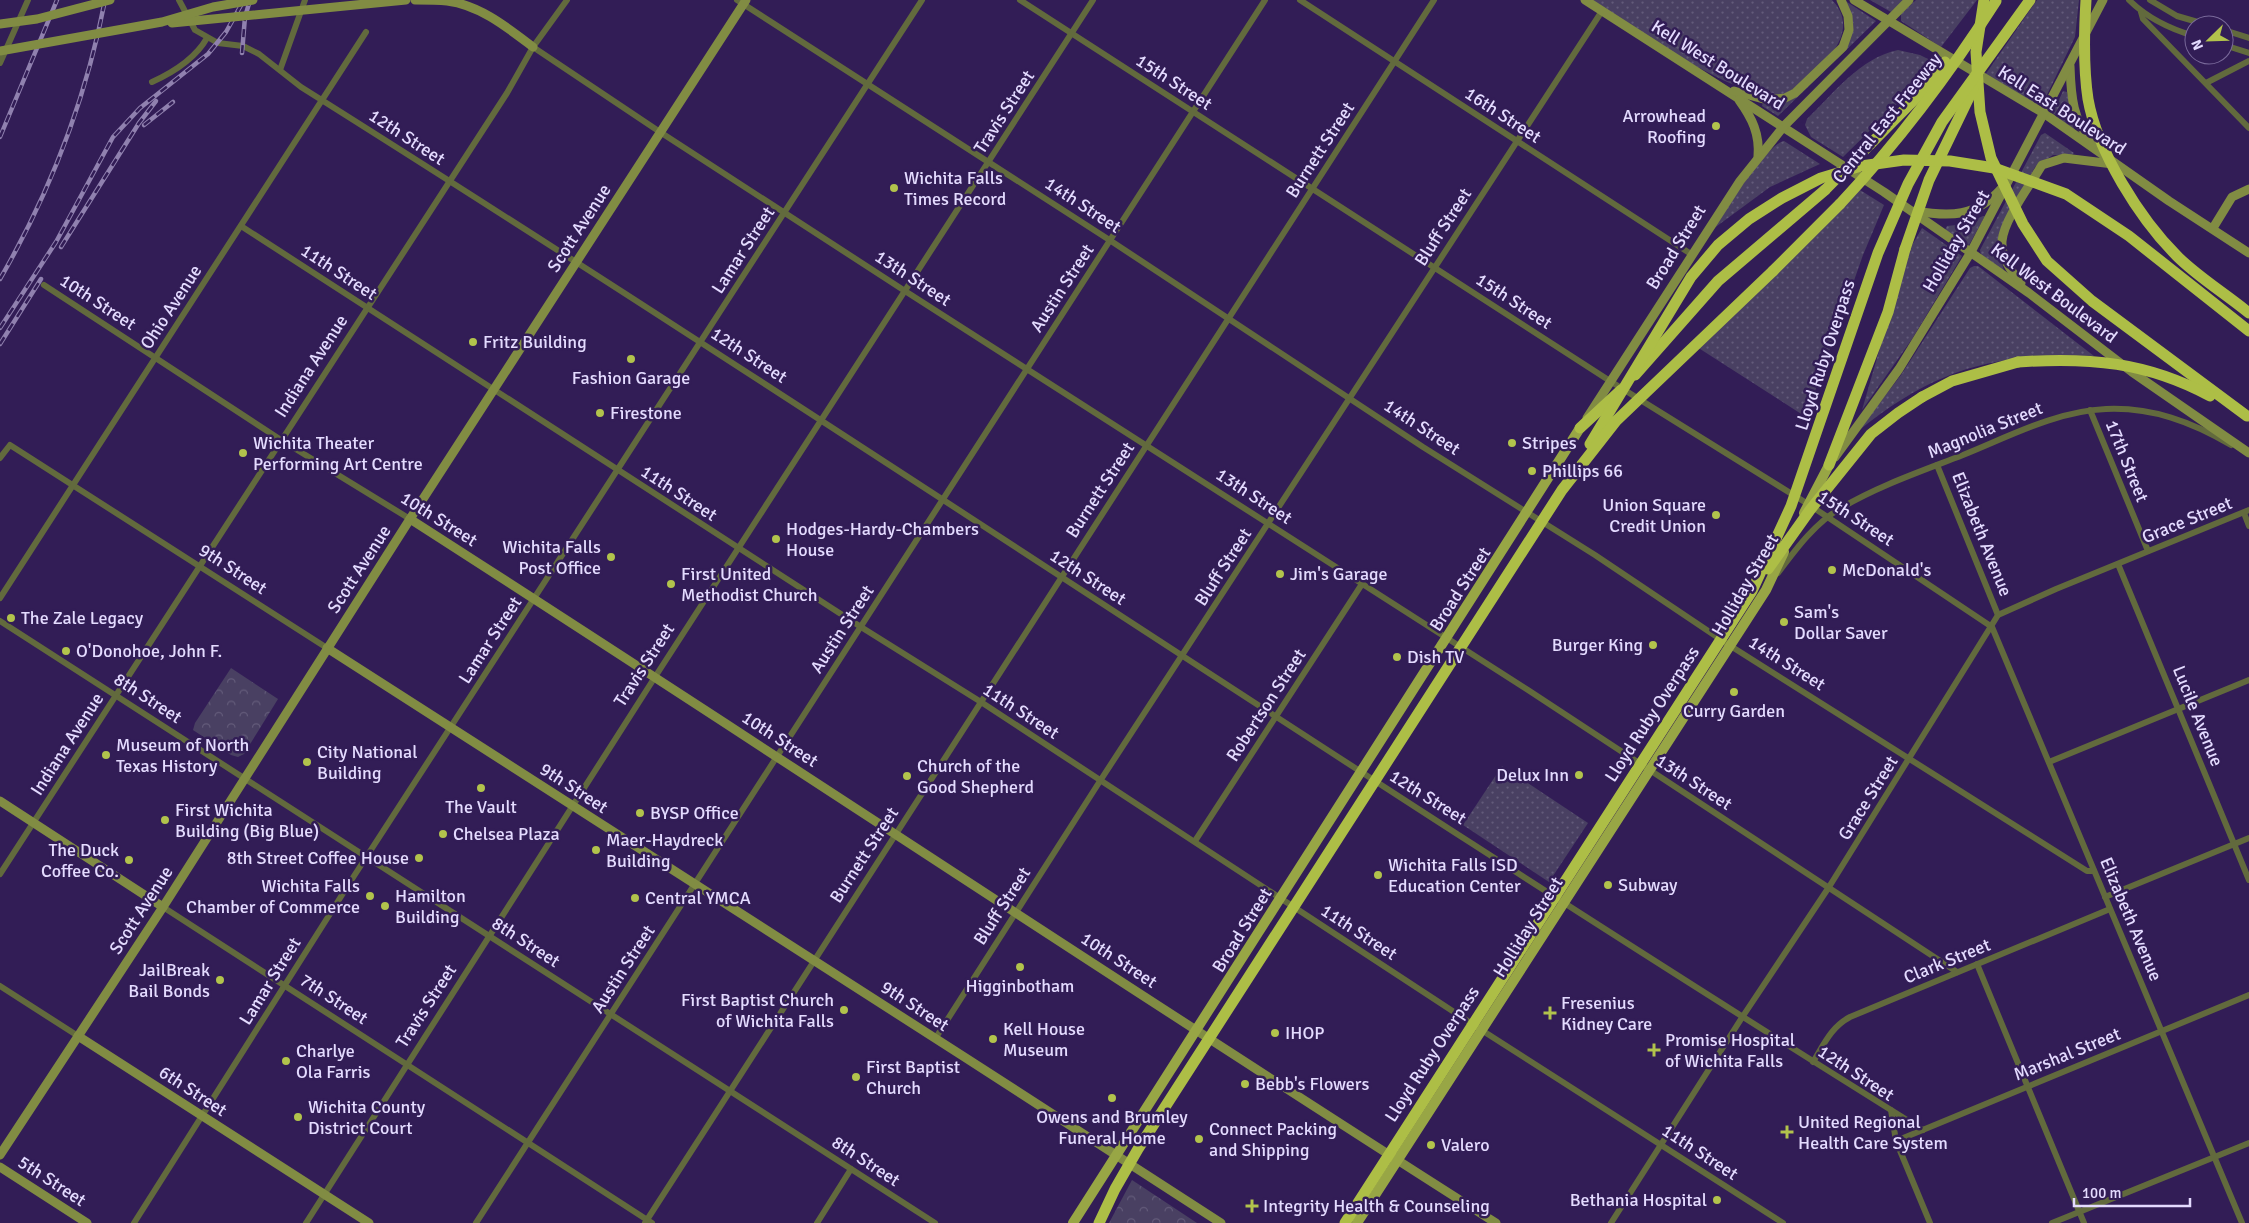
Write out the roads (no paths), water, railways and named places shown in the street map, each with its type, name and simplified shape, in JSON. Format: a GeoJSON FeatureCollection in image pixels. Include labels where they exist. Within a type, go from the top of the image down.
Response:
{"type":"FeatureCollection","features":[{"type":"Feature","properties":{"kind":"highway"},"geometry":{"type":"LineString","coordinates":[[1984,0],[1976,52],[1980,112],[1992,158],[2022,224],[2047,261],[2092,301],[2248,417]]}},
{"type":"Feature","properties":{"kind":"highway"},"geometry":{"type":"LineString","coordinates":[[1829,465],[1888,312],[1929,180],[1957,119],[2001,38],[2030,0]]}},
{"type":"Feature","properties":{"kind":"highway"},"geometry":{"type":"LineString","coordinates":[[2086,0],[2083,48],[2088,100],[2105,151],[2137,210],[2178,257],[2249,313]]}},
{"type":"Feature","properties":{"kind":"highway"},"geometry":{"type":"LineString","coordinates":[[1580,428],[1623,388],[1718,281],[1825,190],[1914,100],[1997,1]]}},
{"type":"Feature","properties":{"kind":"highway","name":"Central East Freeway"},"geometry":{"type":"LineString","coordinates":[[1562,490],[1616,421],[1773,272],[1881,160],[1969,43],[1997,1]]}},
{"type":"Feature","properties":{"kind":"highway","name":"Lloyd Ruby Overpass"},"geometry":{"type":"LineString","coordinates":[[1344,1223],[1752,591],[1797,490],[1878,253],[1908,184],[1942,122],[2001,38]]}},
{"type":"Feature","properties":{"kind":"highway"},"geometry":{"type":"LineString","coordinates":[[1099,1223],[1115,1188],[1138,1150],[1562,490],[1691,277],[1718,245],[1749,219],[1782,198],[1821,178],[1861,166],[1904,160],[1950,161],[1994,168],[2066,194],[2129,236],[2249,331]]}},
{"type":"Feature","properties":{"kind":"highway"},"geometry":{"type":"LineString","coordinates":[[1752,591],[1810,510],[1871,434],[1898,412],[1952,381],[2018,362],[2087,359],[2161,373],[2208,394],[2248,417]]}},
{"type":"Feature","properties":{"kind":"main road"},"geometry":{"type":"LineString","coordinates":[[0,24],[38,19],[110,0]]}},
{"type":"Feature","properties":{"kind":"main road"},"geometry":{"type":"LineString","coordinates":[[0,51],[162,22],[213,7],[253,0]]}},
{"type":"Feature","properties":{"kind":"main road"},"geometry":{"type":"LineString","coordinates":[[162,22],[188,23],[277,11],[406,0]]}},
{"type":"Feature","properties":{"kind":"main road"},"geometry":{"type":"LineString","coordinates":[[415,0],[448,1],[477,10],[499,21],[533,47]]}},
{"type":"Feature","properties":{"kind":"main road","name":"Kell West Boulevard"},"geometry":{"type":"LineString","coordinates":[[1585,0],[1784,126],[1912,211],[2029,293],[2132,372],[2249,455]]}},
{"type":"Feature","properties":{"kind":"main road"},"geometry":{"type":"LineString","coordinates":[[1721,87],[1767,100],[1785,98],[1795,93],[1843,47],[1849,30],[1848,16],[1841,0]]}},
{"type":"Feature","properties":{"kind":"main road","name":"Kell East Boulevard"},"geometry":{"type":"LineString","coordinates":[[1854,0],[2045,114],[2169,201],[2249,253]]}},
{"type":"Feature","properties":{"kind":"main road","name":"Broad Street"},"geometry":{"type":"LineString","coordinates":[[1073,1223],[1118,1156],[1721,206],[1784,126],[1909,0]]}},
{"type":"Feature","properties":{"kind":"main road","name":"Holliday Street"},"geometry":{"type":"LineString","coordinates":[[1356,1223],[1766,590],[1829,465],[1899,369],[1971,252],[2045,114],[2102,0]]}},
{"type":"Feature","properties":{"kind":"main road","name":"Scott Avenue"},"geometry":{"type":"LineString","coordinates":[[0,1155],[163,907],[742,1]]}},
{"type":"Feature","properties":{"kind":"main road"},"geometry":{"type":"LineString","coordinates":[[2070,64],[2070,90],[2075,114],[2095,150]]}},
{"type":"Feature","properties":{"kind":"main road"},"geometry":{"type":"LineString","coordinates":[[1735,96],[1750,115],[1757,132],[1758,158]]}},
{"type":"Feature","properties":{"kind":"main road"},"geometry":{"type":"LineString","coordinates":[[2029,293],[2009,269],[2004,256],[2002,240],[2008,223],[2042,164],[2064,158],[2116,164]]}},
{"type":"Feature","properties":{"kind":"main road"},"geometry":{"type":"LineString","coordinates":[[1912,211],[1943,216],[1961,214],[1981,206],[1992,199],[2011,178]]}},
{"type":"Feature","properties":{"kind":"main road"},"geometry":{"type":"LineString","coordinates":[[2213,228],[2232,197],[2249,189]]}},
{"type":"Feature","properties":{"kind":"main road","name":"10th Street"},"geometry":{"type":"LineString","coordinates":[[410,519],[1197,1031],[1496,1223]]}},
{"type":"Feature","properties":{"kind":"main road","name":"9th Street"},"geometry":{"type":"LineString","coordinates":[[327,648],[814,961],[825,966],[1221,1223]]}},
{"type":"Feature","properties":{"kind":"main road","name":"7th Street"},"geometry":{"type":"LineString","coordinates":[[0,801],[163,907]]}},
{"type":"Feature","properties":{"kind":"main road","name":"6th Street"},"geometry":{"type":"LineString","coordinates":[[78,1036],[369,1223]]}},
{"type":"Feature","properties":{"kind":"main road","name":"5th Street"},"geometry":{"type":"LineString","coordinates":[[0,1167],[87,1223]]}},
{"type":"Feature","properties":{"kind":"street"},"geometry":{"type":"LineString","coordinates":[[0,63],[28,0]]}},
{"type":"Feature","properties":{"kind":"street"},"geometry":{"type":"LineString","coordinates":[[152,82],[165,76],[191,58],[200,50],[207,38],[195,30],[179,0]]}},
{"type":"Feature","properties":{"kind":"street"},"geometry":{"type":"LineString","coordinates":[[280,70],[305,0]]}},
{"type":"Feature","properties":{"kind":"street","name":"Indiana Avenue"},"geometry":{"type":"LineString","coordinates":[[0,874],[506,93],[533,47],[566,0]]}},
{"type":"Feature","properties":{"kind":"street","name":"Lamar Street"},"geometry":{"type":"LineString","coordinates":[[134,1223],[367,857],[922,0]]}},
{"type":"Feature","properties":{"kind":"street","name":"15th Street"},"geometry":{"type":"LineString","coordinates":[[1020,0],[1610,380],[1808,504],[1992,627]]}},
{"type":"Feature","properties":{"kind":"street","name":"Travis Street"},"geometry":{"type":"LineString","coordinates":[[306,1223],[654,677],[1093,0]]}},
{"type":"Feature","properties":{"kind":"street","name":"Austin Street"},"geometry":{"type":"LineString","coordinates":[[476,1223],[612,1015],[776,757],[1265,0]]}},
{"type":"Feature","properties":{"kind":"street","name":"16th Street"},"geometry":{"type":"LineString","coordinates":[[1300,0],[1394,63],[1691,254]]}},
{"type":"Feature","properties":{"kind":"street","name":"Burnett Street"},"geometry":{"type":"LineString","coordinates":[[648,1222],[730,1091],[1434,0]]}},
{"type":"Feature","properties":{"kind":"street"},"geometry":{"type":"LineString","coordinates":[[2130,0],[2141,12],[2184,33]]}},
{"type":"Feature","properties":{"kind":"street"},"geometry":{"type":"LineString","coordinates":[[2150,0],[2184,18]]}},
{"type":"Feature","properties":{"kind":"street"},"geometry":{"type":"LineString","coordinates":[[2159,0],[2163,8]]}},
{"type":"Feature","properties":{"kind":"street","name":"14th Street"},"geometry":{"type":"LineString","coordinates":[[742,1],[1350,399],[1528,512],[1729,645],[1911,758],[2087,871],[2094,871]]}},
{"type":"Feature","properties":{"kind":"street","name":"Bluff Street"},"geometry":{"type":"LineString","coordinates":[[935,1039],[1100,780],[1602,11]]}},
{"type":"Feature","properties":{"kind":"street"},"geometry":{"type":"LineString","coordinates":[[2141,12],[2143,19],[2249,128]]}},
{"type":"Feature","properties":{"kind":"street","name":"Ohio Avenue"},"geometry":{"type":"LineString","coordinates":[[0,598],[366,32]]}},
{"type":"Feature","properties":{"kind":"street"},"geometry":{"type":"LineString","coordinates":[[2234,33],[2249,38]]}},
{"type":"Feature","properties":{"kind":"street","name":"12th Street"},"geometry":{"type":"LineString","coordinates":[[207,38],[218,43],[243,46],[259,54],[301,87],[944,499],[1061,579],[1182,656],[1276,719],[1891,1110],[1896,1141],[1930,1223]]}},
{"type":"Feature","properties":{"kind":"street","name":"13th Street"},"geometry":{"type":"LineString","coordinates":[[533,47],[905,291],[1447,638],[1957,972]]}},
{"type":"Feature","properties":{"kind":"street"},"geometry":{"type":"LineString","coordinates":[[2234,48],[2249,53]]}},
{"type":"Feature","properties":{"kind":"street"},"geometry":{"type":"LineString","coordinates":[[2206,83],[2249,61]]}},
{"type":"Feature","properties":{"kind":"street","name":"11th Street"},"geometry":{"type":"LineString","coordinates":[[240,226],[861,628],[981,702],[1482,1031],[1783,1223]]}},
{"type":"Feature","properties":{"kind":"street","name":"10th Street"},"geometry":{"type":"LineString","coordinates":[[44,285],[281,440],[410,519]]}},
{"type":"Feature","properties":{"kind":"street","name":"Magnolia Street"},"geometry":{"type":"LineString","coordinates":[[1766,590],[1800,543],[1828,517],[1841,508],[1937,465],[2061,416],[2090,410],[2108,409],[2158,413],[2184,421],[2249,455]]}},
{"type":"Feature","properties":{"kind":"street","name":"17th Street"},"geometry":{"type":"LineString","coordinates":[[2090,410],[2148,551]]}},
{"type":"Feature","properties":{"kind":"street","name":"9th Street"},"geometry":{"type":"LineString","coordinates":[[0,458],[10,445],[327,648]]}},
{"type":"Feature","properties":{"kind":"street","name":"Elizabeth Avenue"},"geometry":{"type":"LineString","coordinates":[[1937,465],[1998,615]]}},
{"type":"Feature","properties":{"kind":"street"},"geometry":{"type":"LineString","coordinates":[[2246,511],[2249,526]]}},
{"type":"Feature","properties":{"kind":"street","name":"Grace Street"},"geometry":{"type":"LineString","coordinates":[[1611,1223],[1743,1016],[1829,887],[1911,758],[1998,615],[2246,511]]}},
{"type":"Feature","properties":{"kind":"street","name":"Lucile Avenue"},"geometry":{"type":"LineString","coordinates":[[2118,564],[2249,880]]}},
{"type":"Feature","properties":{"kind":"street","name":"Robertson Street"},"geometry":{"type":"LineString","coordinates":[[1195,841],[1362,584]]}},
{"type":"Feature","properties":{"kind":"street","name":"8th Street"},"geometry":{"type":"LineString","coordinates":[[0,620],[935,1223]]}},
{"type":"Feature","properties":{"kind":"street","name":"Elizabeth Avenue"},"geometry":{"type":"LineString","coordinates":[[1992,627],[2242,1223]]}},
{"type":"Feature","properties":{"kind":"street"},"geometry":{"type":"LineString","coordinates":[[2049,762],[2249,680]]}},
{"type":"Feature","properties":{"kind":"street"},"geometry":{"type":"LineString","coordinates":[[2105,897],[2249,838]]}},
{"type":"Feature","properties":{"kind":"street","name":"7th Street"},"geometry":{"type":"LineString","coordinates":[[163,907],[648,1222]]}},
{"type":"Feature","properties":{"kind":"street","name":"Clark Street"},"geometry":{"type":"LineString","coordinates":[[1813,1062],[1829,1033],[1839,1023],[2110,909]]}},
{"type":"Feature","properties":{"kind":"street"},"geometry":{"type":"LineString","coordinates":[[1978,964],[2084,1223]]}},
{"type":"Feature","properties":{"kind":"street","name":"6th Street"},"geometry":{"type":"LineString","coordinates":[[0,986],[78,1036]]}},
{"type":"Feature","properties":{"kind":"street","name":"Marshal Street"},"geometry":{"type":"LineString","coordinates":[[1896,1141],[2249,995]]}},
{"type":"Feature","properties":{"kind":"street"},"geometry":{"type":"LineString","coordinates":[[1891,1110],[1922,1130]]}},
{"type":"Feature","properties":{"kind":"street"},"geometry":{"type":"LineString","coordinates":[[2052,1223],[2249,1143]]}},
{"type":"Feature","properties":{"kind":"street"},"geometry":{"type":"LineString","coordinates":[[817,1223],[851,1169]]}},
{"type":"Feature","properties":{"kind":"railway"},"geometry":{"type":"LineString","coordinates":[[0,137],[57,0]]}},
{"type":"Feature","properties":{"kind":"railway"},"geometry":{"type":"LineString","coordinates":[[0,279],[35,212],[64,144],[88,73],[105,0]]}},
{"type":"Feature","properties":{"kind":"railway"},"geometry":{"type":"LineString","coordinates":[[0,328],[56,242],[113,137],[140,108],[208,54],[226,32],[244,0]]}},
{"type":"Feature","properties":{"kind":"railway"},"geometry":{"type":"LineString","coordinates":[[242,53],[245,17],[250,0]]}},
{"type":"Feature","properties":{"kind":"railway"},"geometry":{"type":"LineString","coordinates":[[61,247],[139,123],[156,101]]}},
{"type":"Feature","properties":{"kind":"railway"},"geometry":{"type":"LineString","coordinates":[[144,125],[173,102]]}},
{"type":"Feature","properties":{"kind":"railway"},"geometry":{"type":"LineString","coordinates":[[0,344],[41,279]]}},
{"type":"Feature","properties":{"kind":"place","name":"Arrowhead Roofing"},"geometry":{"type":"Point","coordinates":[1716,126]}},
{"type":"Feature","properties":{"kind":"place","name":"Wichita Falls Times Record"},"geometry":{"type":"Point","coordinates":[894,188]}},
{"type":"Feature","properties":{"kind":"place","name":"Fritz Building"},"geometry":{"type":"Point","coordinates":[473,342]}},
{"type":"Feature","properties":{"kind":"place","name":"Fashion Garage"},"geometry":{"type":"Point","coordinates":[631,359]}},
{"type":"Feature","properties":{"kind":"place","name":"Firestone"},"geometry":{"type":"Point","coordinates":[600,413]}},
{"type":"Feature","properties":{"kind":"place","name":"Stripes"},"geometry":{"type":"Point","coordinates":[1512,443]}},
{"type":"Feature","properties":{"kind":"place","name":"Wichita Theater Performing Art Centre"},"geometry":{"type":"Point","coordinates":[243,453]}},
{"type":"Feature","properties":{"kind":"place","name":"Phillips 66"},"geometry":{"type":"Point","coordinates":[1532,471]}},
{"type":"Feature","properties":{"kind":"place","name":"Union Square Credit Union"},"geometry":{"type":"Point","coordinates":[1716,515]}},
{"type":"Feature","properties":{"kind":"place","name":"Hodges-Hardy-Chambers House"},"geometry":{"type":"Point","coordinates":[776,539]}},
{"type":"Feature","properties":{"kind":"place","name":"Wichita Falls Post Office"},"geometry":{"type":"Point","coordinates":[611,557]}},
{"type":"Feature","properties":{"kind":"place","name":"McDonald's"},"geometry":{"type":"Point","coordinates":[1832,570]}},
{"type":"Feature","properties":{"kind":"place","name":"Jim's Garage"},"geometry":{"type":"Point","coordinates":[1280,574]}},
{"type":"Feature","properties":{"kind":"place","name":"First United Methodist Church"},"geometry":{"type":"Point","coordinates":[671,584]}},
{"type":"Feature","properties":{"kind":"place","name":"The Zale Legacy"},"geometry":{"type":"Point","coordinates":[11,618]}},
{"type":"Feature","properties":{"kind":"place","name":"Sam's Dollar Saver"},"geometry":{"type":"Point","coordinates":[1784,622]}},
{"type":"Feature","properties":{"kind":"place","name":"Burger King"},"geometry":{"type":"Point","coordinates":[1653,645]}},
{"type":"Feature","properties":{"kind":"place","name":"O'Donohoe, John F."},"geometry":{"type":"Point","coordinates":[66,651]}},
{"type":"Feature","properties":{"kind":"place","name":"Dish TV"},"geometry":{"type":"Point","coordinates":[1397,657]}},
{"type":"Feature","properties":{"kind":"place","name":"Curry Garden"},"geometry":{"type":"Point","coordinates":[1734,692]}},
{"type":"Feature","properties":{"kind":"place","name":"Museum of North Texas History"},"geometry":{"type":"Point","coordinates":[106,755]}},
{"type":"Feature","properties":{"kind":"place","name":"City National Building"},"geometry":{"type":"Point","coordinates":[307,762]}},
{"type":"Feature","properties":{"kind":"place","name":"Delux Inn"},"geometry":{"type":"Point","coordinates":[1579,775]}},
{"type":"Feature","properties":{"kind":"place","name":"Church of the Good Shepherd"},"geometry":{"type":"Point","coordinates":[907,776]}},
{"type":"Feature","properties":{"kind":"place","name":"The Vault"},"geometry":{"type":"Point","coordinates":[481,788]}},
{"type":"Feature","properties":{"kind":"place","name":"BYSP Office"},"geometry":{"type":"Point","coordinates":[640,813]}},
{"type":"Feature","properties":{"kind":"place","name":"First Wichita Building (Big Blue)"},"geometry":{"type":"Point","coordinates":[165,820]}},
{"type":"Feature","properties":{"kind":"place","name":"Chelsea Plaza"},"geometry":{"type":"Point","coordinates":[443,834]}},
{"type":"Feature","properties":{"kind":"place","name":"Maer-Haydreck Building"},"geometry":{"type":"Point","coordinates":[596,850]}},
{"type":"Feature","properties":{"kind":"place","name":"8th Street Coffee House"},"geometry":{"type":"Point","coordinates":[419,858]}},
{"type":"Feature","properties":{"kind":"place","name":"The Duck Coffee Co."},"geometry":{"type":"Point","coordinates":[129,860]}},
{"type":"Feature","properties":{"kind":"place","name":"Wichita Falls ISD Education Center"},"geometry":{"type":"Point","coordinates":[1378,875]}},
{"type":"Feature","properties":{"kind":"place","name":"Subway"},"geometry":{"type":"Point","coordinates":[1608,885]}},
{"type":"Feature","properties":{"kind":"place","name":"Wichita Falls Chamber of Commerce"},"geometry":{"type":"Point","coordinates":[370,896]}},
{"type":"Feature","properties":{"kind":"place","name":"Central YMCA"},"geometry":{"type":"Point","coordinates":[635,898]}},
{"type":"Feature","properties":{"kind":"place","name":"Hamilton Building"},"geometry":{"type":"Point","coordinates":[385,906]}},
{"type":"Feature","properties":{"kind":"place","name":"Higginbotham"},"geometry":{"type":"Point","coordinates":[1020,967]}},
{"type":"Feature","properties":{"kind":"place","name":"JailBreak Bail Bonds"},"geometry":{"type":"Point","coordinates":[220,980]}},
{"type":"Feature","properties":{"kind":"place","name":"First Baptist Church of Wichita Falls"},"geometry":{"type":"Point","coordinates":[844,1010]}},
{"type":"Feature","properties":{"kind":"place","name":"Fresenius Kidney Care"},"geometry":{"type":"Point","coordinates":[1550,1013]}},
{"type":"Feature","properties":{"kind":"place","name":"IHOP"},"geometry":{"type":"Point","coordinates":[1275,1033]}},
{"type":"Feature","properties":{"kind":"place","name":"Kell House Museum"},"geometry":{"type":"Point","coordinates":[993,1039]}},
{"type":"Feature","properties":{"kind":"place","name":"Promise Hospital of Wichita Falls"},"geometry":{"type":"Point","coordinates":[1654,1050]}},
{"type":"Feature","properties":{"kind":"place","name":"Charlye Ola Farris"},"geometry":{"type":"Point","coordinates":[286,1061]}},
{"type":"Feature","properties":{"kind":"place","name":"First Baptist Church"},"geometry":{"type":"Point","coordinates":[856,1077]}},
{"type":"Feature","properties":{"kind":"place","name":"Bebb's Flowers"},"geometry":{"type":"Point","coordinates":[1245,1084]}},
{"type":"Feature","properties":{"kind":"place","name":"Owens and Brumley Funeral Home"},"geometry":{"type":"Point","coordinates":[1112,1098]}},
{"type":"Feature","properties":{"kind":"place","name":"Wichita County District Court"},"geometry":{"type":"Point","coordinates":[298,1117]}},
{"type":"Feature","properties":{"kind":"place","name":"United Regional Health Care System"},"geometry":{"type":"Point","coordinates":[1787,1132]}},
{"type":"Feature","properties":{"kind":"place","name":"Connect Packing and Shipping"},"geometry":{"type":"Point","coordinates":[1199,1139]}},
{"type":"Feature","properties":{"kind":"place","name":"Valero"},"geometry":{"type":"Point","coordinates":[1431,1145]}},
{"type":"Feature","properties":{"kind":"place","name":"Bethania Hospital"},"geometry":{"type":"Point","coordinates":[1717,1200]}},
{"type":"Feature","properties":{"kind":"place","name":"Integrity Health & Counseling"},"geometry":{"type":"Point","coordinates":[1252,1206]}}]}
